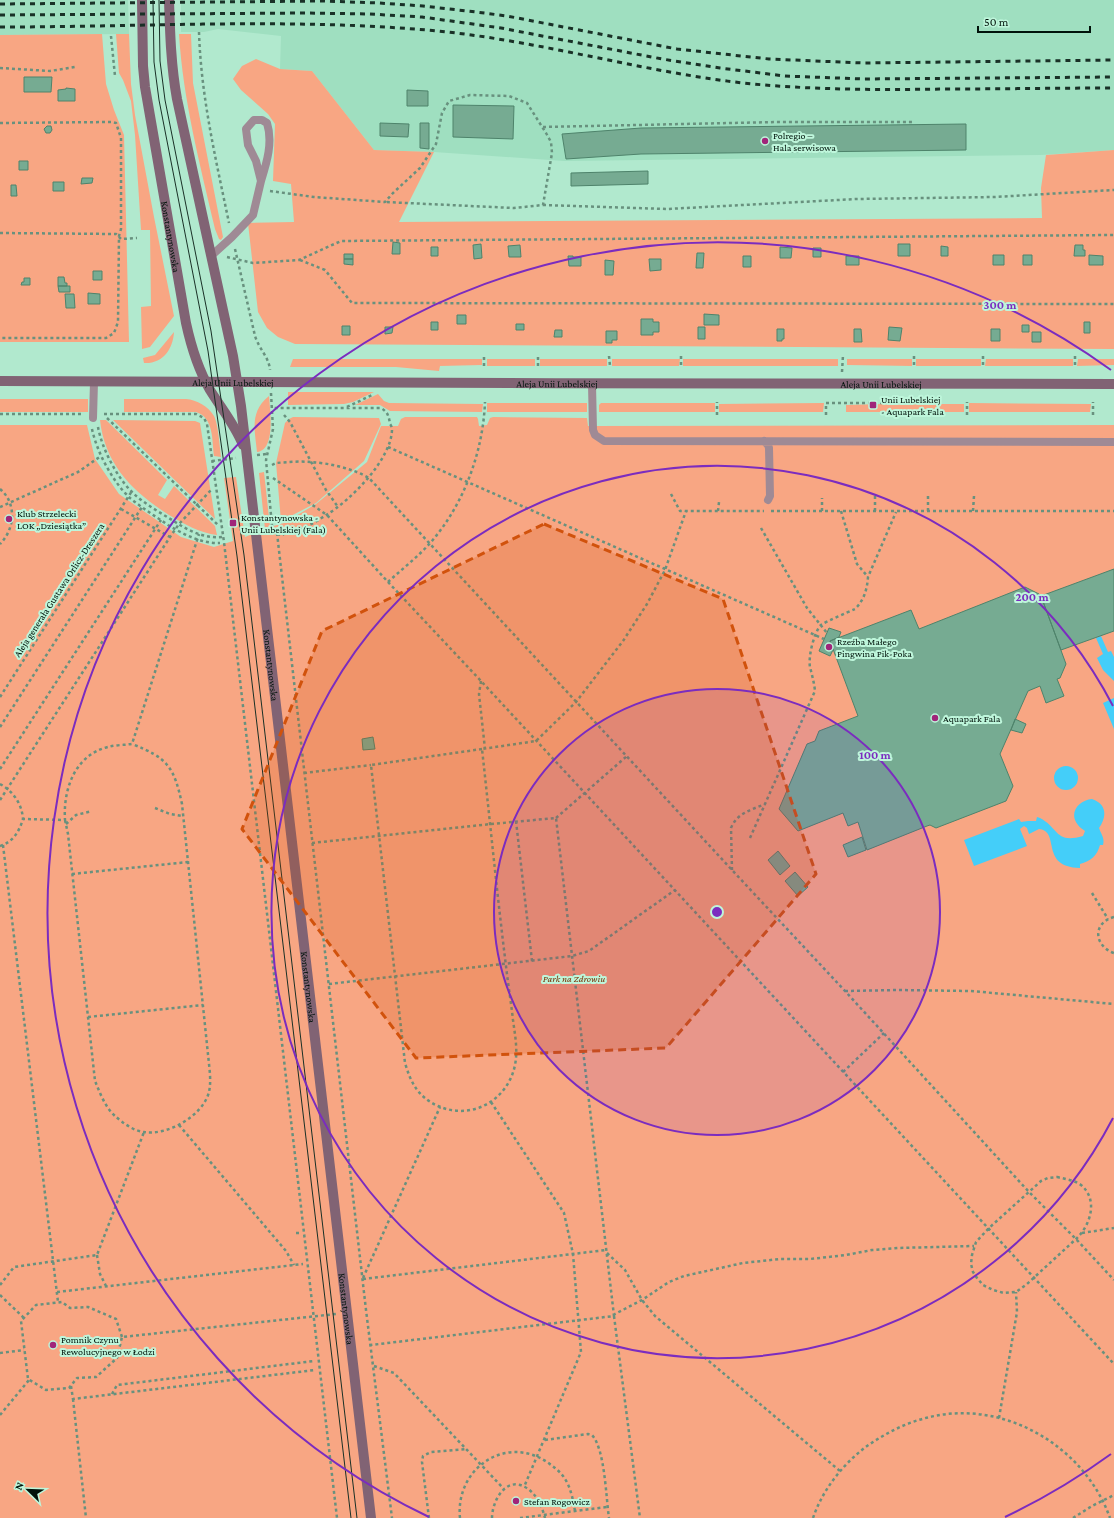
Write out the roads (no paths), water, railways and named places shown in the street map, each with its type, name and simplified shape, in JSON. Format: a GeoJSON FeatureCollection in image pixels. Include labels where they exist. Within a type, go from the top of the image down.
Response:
{"type":"FeatureCollection","features":[{"type":"Feature","properties":{"kind":"main road","name":"Konstantynowska"},"geometry":{"type":"LineString","coordinates":[[142,1],[143,66],[148,112],[186,323],[194,355],[206,382],[251,456]]}},
{"type":"Feature","properties":{"kind":"main road","name":"Konstantynowska"},"geometry":{"type":"LineString","coordinates":[[170,1],[172,72],[238,382],[251,456],[371,1518]]}},
{"type":"Feature","properties":{"kind":"main road","name":"Aleja Unii Lubelskiej"},"geometry":{"type":"LineString","coordinates":[[0,381],[389,384],[1114,384]]}},
{"type":"Feature","properties":{"kind":"lane"},"geometry":{"type":"LineString","coordinates":[[210,256],[232,238],[253,215],[268,154],[269,131],[267,123],[262,120],[254,120],[246,129],[248,145],[256,160],[260,185]]}},
{"type":"Feature","properties":{"kind":"lane"},"geometry":{"type":"LineString","coordinates":[[94,382],[94,416]]}},
{"type":"Feature","properties":{"kind":"lane"},"geometry":{"type":"LineString","coordinates":[[592,384],[593,430],[596,435],[604,441],[1114,442]]}},
{"type":"Feature","properties":{"kind":"lane"},"geometry":{"type":"LineString","coordinates":[[764,441],[769,448],[768,500]]}},
{"type":"Feature","properties":{"kind":"water"},"geometry":{"type":"Polygon","coordinates":[[[1101,636],[1108,652],[1111,651],[1114,657],[1114,681],[1103,670],[1097,658],[1103,654],[1096,638],[1101,636]]]}},
{"type":"Feature","properties":{"kind":"water"},"geometry":{"type":"Polygon","coordinates":[[[1114,698],[1114,729],[1103,703],[1114,698]]]}},
{"type":"Feature","properties":{"kind":"water"},"geometry":{"type":"Polygon","coordinates":[[[1066,766],[1075,769],[1078,778],[1075,787],[1066,790],[1057,787],[1054,778],[1057,769],[1066,766]]]}},
{"type":"Feature","properties":{"kind":"water"},"geometry":{"type":"Polygon","coordinates":[[[1092,799],[1101,804],[1104,811],[1102,824],[1099,828],[1103,838],[1103,845],[1100,845],[1093,858],[1080,864],[1080,868],[1067,866],[1059,862],[1052,849],[1049,836],[1045,831],[1039,829],[1029,834],[1027,828],[1024,826],[1020,829],[1027,846],[974,866],[964,840],[1019,819],[1021,822],[1036,821],[1037,817],[1046,822],[1062,836],[1074,838],[1083,836],[1085,831],[1079,826],[1074,816],[1076,808],[1079,805],[1092,799]]]}},
{"type":"Feature","properties":{"kind":"tram line"},"geometry":{"type":"LineString","coordinates":[[153,0],[154,62],[159,100],[208,351],[237,556],[351,1518]]}},
{"type":"Feature","properties":{"kind":"tram line"},"geometry":{"type":"LineString","coordinates":[[159,0],[160,61],[165,100],[211,331],[244,555],[357,1518]]}},
{"type":"Feature","properties":{"kind":"railway"},"geometry":{"type":"LineString","coordinates":[[0,4],[323,1],[379,3],[423,6],[507,16],[677,49],[769,59],[864,63],[1114,60]]}},
{"type":"Feature","properties":{"kind":"railway"},"geometry":{"type":"LineString","coordinates":[[0,15],[369,14],[422,17],[501,28],[662,59],[785,76],[864,79],[1114,77]]}},
{"type":"Feature","properties":{"kind":"railway"},"geometry":{"type":"LineString","coordinates":[[0,27],[214,24],[320,24],[374,26],[467,34],[507,40],[664,71],[743,83],[819,88],[870,89],[1114,88]]}},
{"type":"Feature","properties":{"kind":"place","name":"Polregio – Hala serwisowa"},"geometry":{"type":"Point","coordinates":[765,141]}},
{"type":"Feature","properties":{"kind":"place","name":"Unii Lubelskiej - Aquapark Fala"},"geometry":{"type":"Point","coordinates":[873,405]}},
{"type":"Feature","properties":{"kind":"place","name":"Klub Strzelecki LOK „Dziesiątka”"},"geometry":{"type":"Point","coordinates":[9,519]}},
{"type":"Feature","properties":{"kind":"place","name":"Konstantynowska - Unii Lubelskiej (Fala)"},"geometry":{"type":"Point","coordinates":[233,523]}},
{"type":"Feature","properties":{"kind":"place","name":"Rzeźba Małego Pingwina Pik-Poka"},"geometry":{"type":"Point","coordinates":[829,647]}},
{"type":"Feature","properties":{"kind":"place","name":"Aquapark Fala"},"geometry":{"type":"Point","coordinates":[935,718]}},
{"type":"Feature","properties":{"kind":"place","name":"Pomnik Czynu Rewolucyjnego w Łodzi"},"geometry":{"type":"Point","coordinates":[53,1345]}},
{"type":"Feature","properties":{"kind":"place","name":"Stefan Rogowicz"},"geometry":{"type":"Point","coordinates":[516,1501]}},
{"type":"Feature","properties":{"kind":"park label","name":"Park na Zdrowiu"},"geometry":{"type":"Point","coordinates":[574,978]}}]}
